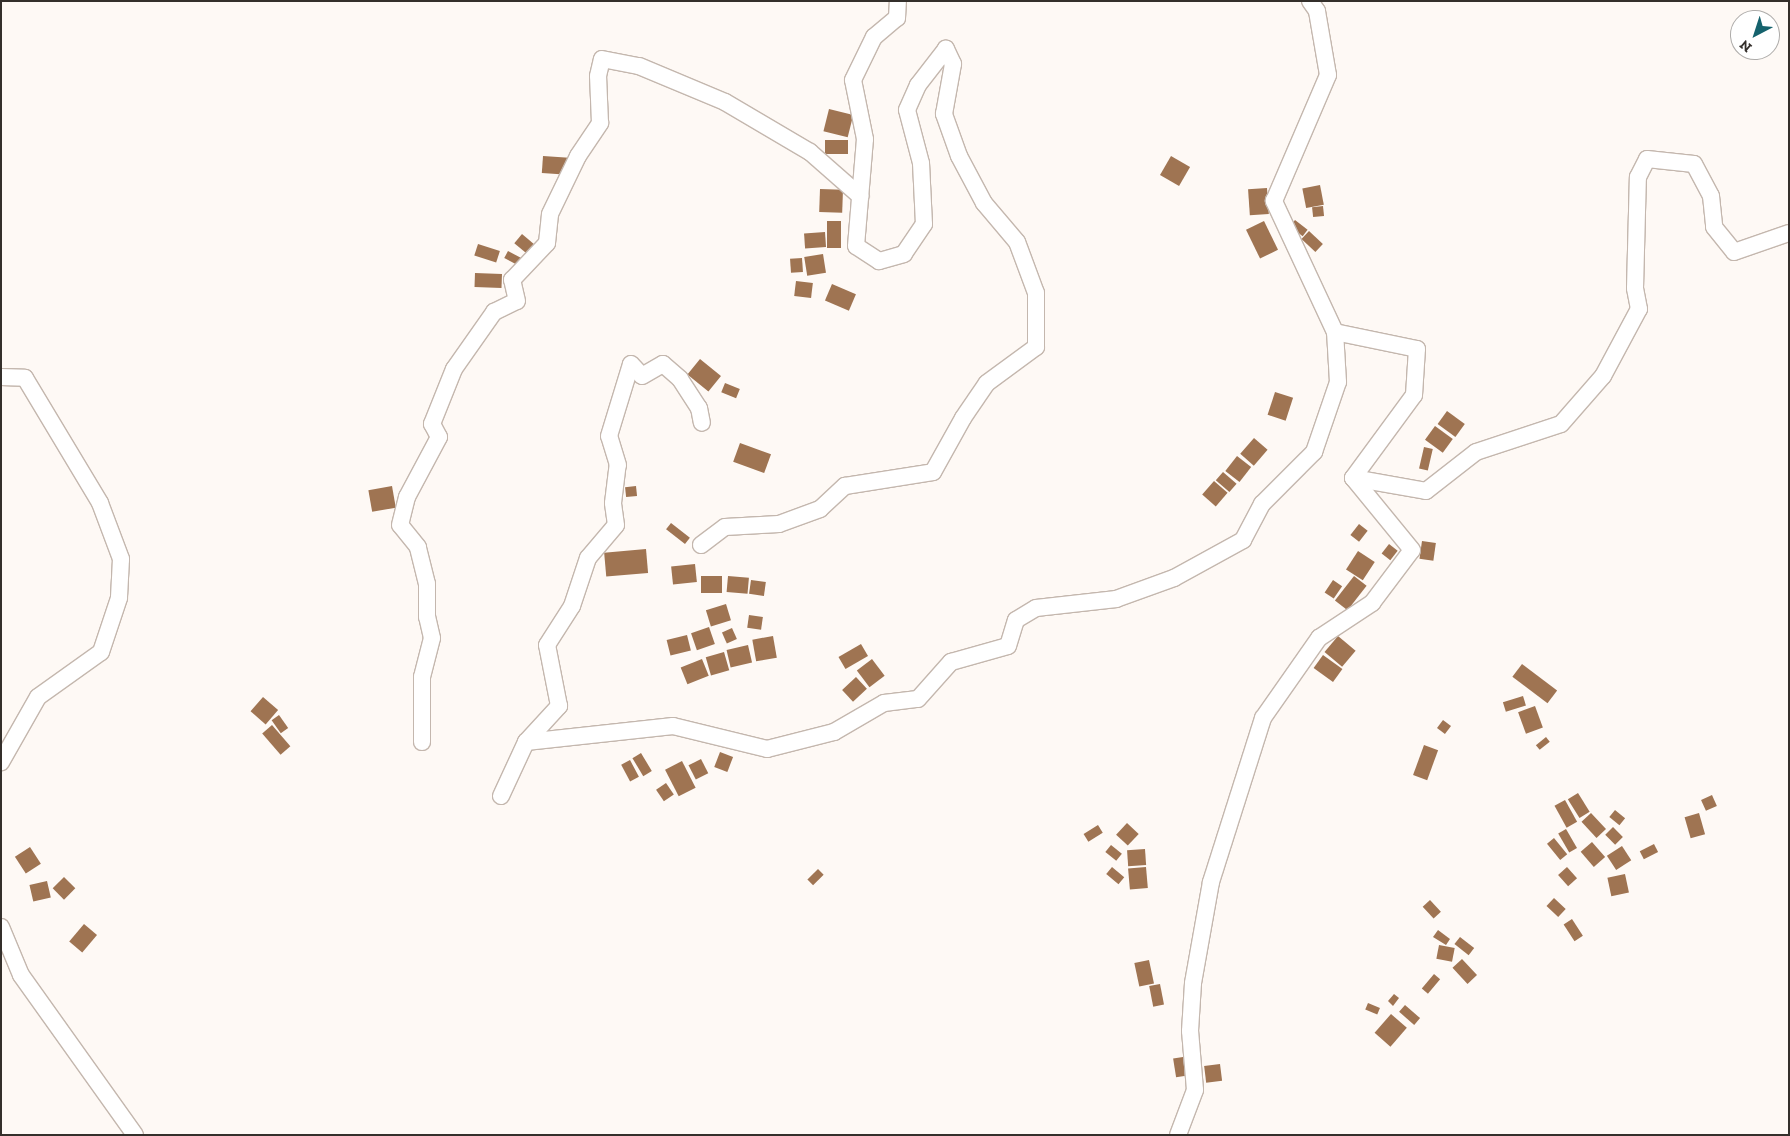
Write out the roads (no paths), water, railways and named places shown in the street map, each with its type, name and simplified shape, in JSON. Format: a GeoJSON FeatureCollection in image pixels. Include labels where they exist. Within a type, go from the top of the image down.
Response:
{"type":"FeatureCollection","features":[{"type":"Feature","properties":{"kind":"street"},"geometry":{"type":"LineString","coordinates":[[701,545],[726,527],[779,524],[820,509],[845,486],[933,472],[962,418],[987,383],[1036,346],[1036,293],[1018,242],[984,203],[959,156],[944,114],[953,64],[946,49],[918,85],[907,110],[921,163],[924,224],[904,254],[879,261],[856,246],[865,139],[853,80],[874,36],[897,18],[898,1]]}},
{"type":"Feature","properties":{"kind":"street"},"geometry":{"type":"LineString","coordinates":[[526,742],[673,726],[767,749],[834,732],[884,703],[918,699],[950,662],[1008,646],[1016,620],[1036,608],[1116,599],[1174,578],[1243,540],[1262,504],[1314,452],[1338,382],[1335,332],[1274,200],[1328,75],[1315,5]]}},
{"type":"Feature","properties":{"kind":"street"},"geometry":{"type":"LineString","coordinates":[[422,742],[422,677],[432,638],[427,617],[427,584],[418,547],[400,525],[407,498],[439,437],[432,424],[454,369],[494,312],[517,301],[512,280],[547,243],[550,214],[578,156],[600,123],[598,76],[602,59],[639,66],[725,102],[810,152],[860,196]]}},
{"type":"Feature","properties":{"kind":"street"},"geometry":{"type":"LineString","coordinates":[[1353,478],[1426,491],[1476,452],[1561,424],[1603,376],[1639,309],[1636,288],[1638,177],[1647,159],[1694,164],[1711,196],[1714,227],[1734,252],[1789,233]]}},
{"type":"Feature","properties":{"kind":"street"},"geometry":{"type":"LineString","coordinates":[[1335,332],[1417,350],[1414,396],[1353,478]]}},
{"type":"Feature","properties":{"kind":"street"},"geometry":{"type":"LineString","coordinates":[[501,796],[526,742],[559,706],[547,644],[572,606],[588,558],[616,525],[612,503],[618,465],[609,436],[631,364],[642,376],[663,364],[680,379],[699,408],[702,423]]}},
{"type":"Feature","properties":{"kind":"street"},"geometry":{"type":"LineString","coordinates":[[1,377],[25,378],[100,503],[122,559],[119,598],[101,652],[38,697],[1,762]]}},
{"type":"Feature","properties":{"kind":"street"},"geometry":{"type":"LineString","coordinates":[[1178,1135],[1195,1090],[1190,1031],[1193,983],[1211,882],[1263,718],[1319,638],[1372,603],[1412,550],[1353,478]]}},
{"type":"Feature","properties":{"kind":"street"},"geometry":{"type":"LineString","coordinates":[[1,927],[21,975],[135,1135]]}}]}
